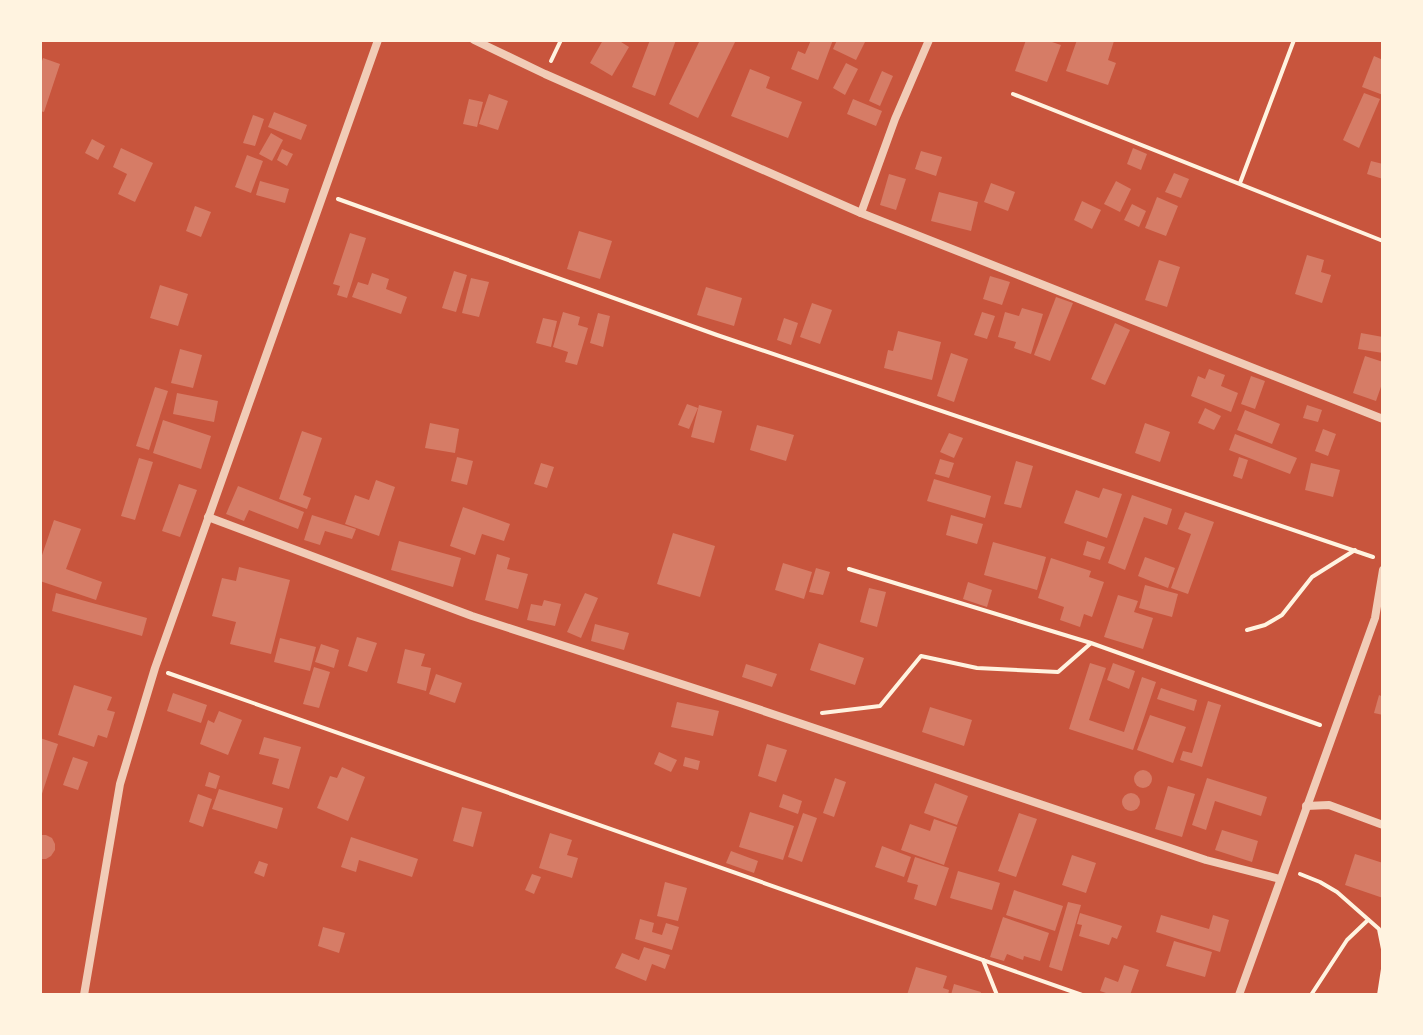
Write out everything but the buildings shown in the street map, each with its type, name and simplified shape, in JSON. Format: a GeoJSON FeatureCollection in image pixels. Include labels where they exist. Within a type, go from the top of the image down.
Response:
{"type":"FeatureCollection","features":[{"type":"Feature","properties":{"kind":"street"},"geometry":{"type":"LineString","coordinates":[[84,995],[120,784],[155,668],[378,40]]}},
{"type":"Feature","properties":{"kind":"street"},"geometry":{"type":"LineString","coordinates":[[474,40],[861,213],[1383,419]]}},
{"type":"Feature","properties":{"kind":"street"},"geometry":{"type":"LineString","coordinates":[[861,213],[895,119],[929,40]]}},
{"type":"Feature","properties":{"kind":"street"},"geometry":{"type":"LineString","coordinates":[[208,517],[472,616],[1206,860],[1280,879]]}},
{"type":"Feature","properties":{"kind":"street"},"geometry":{"type":"LineString","coordinates":[[1239,995],[1334,730],[1379,620],[1383,570]]}},
{"type":"Feature","properties":{"kind":"street"},"geometry":{"type":"LineString","coordinates":[[1306,806],[1329,805],[1383,825]]}},
{"type":"Feature","properties":{"kind":"path"},"geometry":{"type":"LineString","coordinates":[[545,74],[561,40]]}},
{"type":"Feature","properties":{"kind":"path"},"geometry":{"type":"LineString","coordinates":[[1240,183],[1294,40]]}},
{"type":"Feature","properties":{"kind":"path"},"geometry":{"type":"LineString","coordinates":[[1013,94],[1383,241]]}},
{"type":"Feature","properties":{"kind":"path"},"geometry":{"type":"LineString","coordinates":[[323,194],[717,335],[1383,560]]}},
{"type":"Feature","properties":{"kind":"path"},"geometry":{"type":"LineString","coordinates":[[1247,630],[1265,625],[1282,615],[1312,577],[1355,550]]}},
{"type":"Feature","properties":{"kind":"path"},"geometry":{"type":"LineString","coordinates":[[849,569],[1091,643],[1334,730]]}},
{"type":"Feature","properties":{"kind":"path"},"geometry":{"type":"LineString","coordinates":[[784,718],[880,706],[921,656],[977,668],[1058,672],[1091,643]]}},
{"type":"Feature","properties":{"kind":"path"},"geometry":{"type":"LineString","coordinates":[[155,668],[1082,995]]}},
{"type":"Feature","properties":{"kind":"path"},"geometry":{"type":"LineString","coordinates":[[1284,868],[1337,892],[1379,929],[1383,949]]}},
{"type":"Feature","properties":{"kind":"path"},"geometry":{"type":"LineString","coordinates":[[1311,995],[1347,940],[1368,920]]}},
{"type":"Feature","properties":{"kind":"path"},"geometry":{"type":"LineString","coordinates":[[983,960],[997,995]]}},
{"type":"Feature","properties":{"kind":"path"},"geometry":{"type":"LineString","coordinates":[[1379,995],[1383,969]]}}]}
